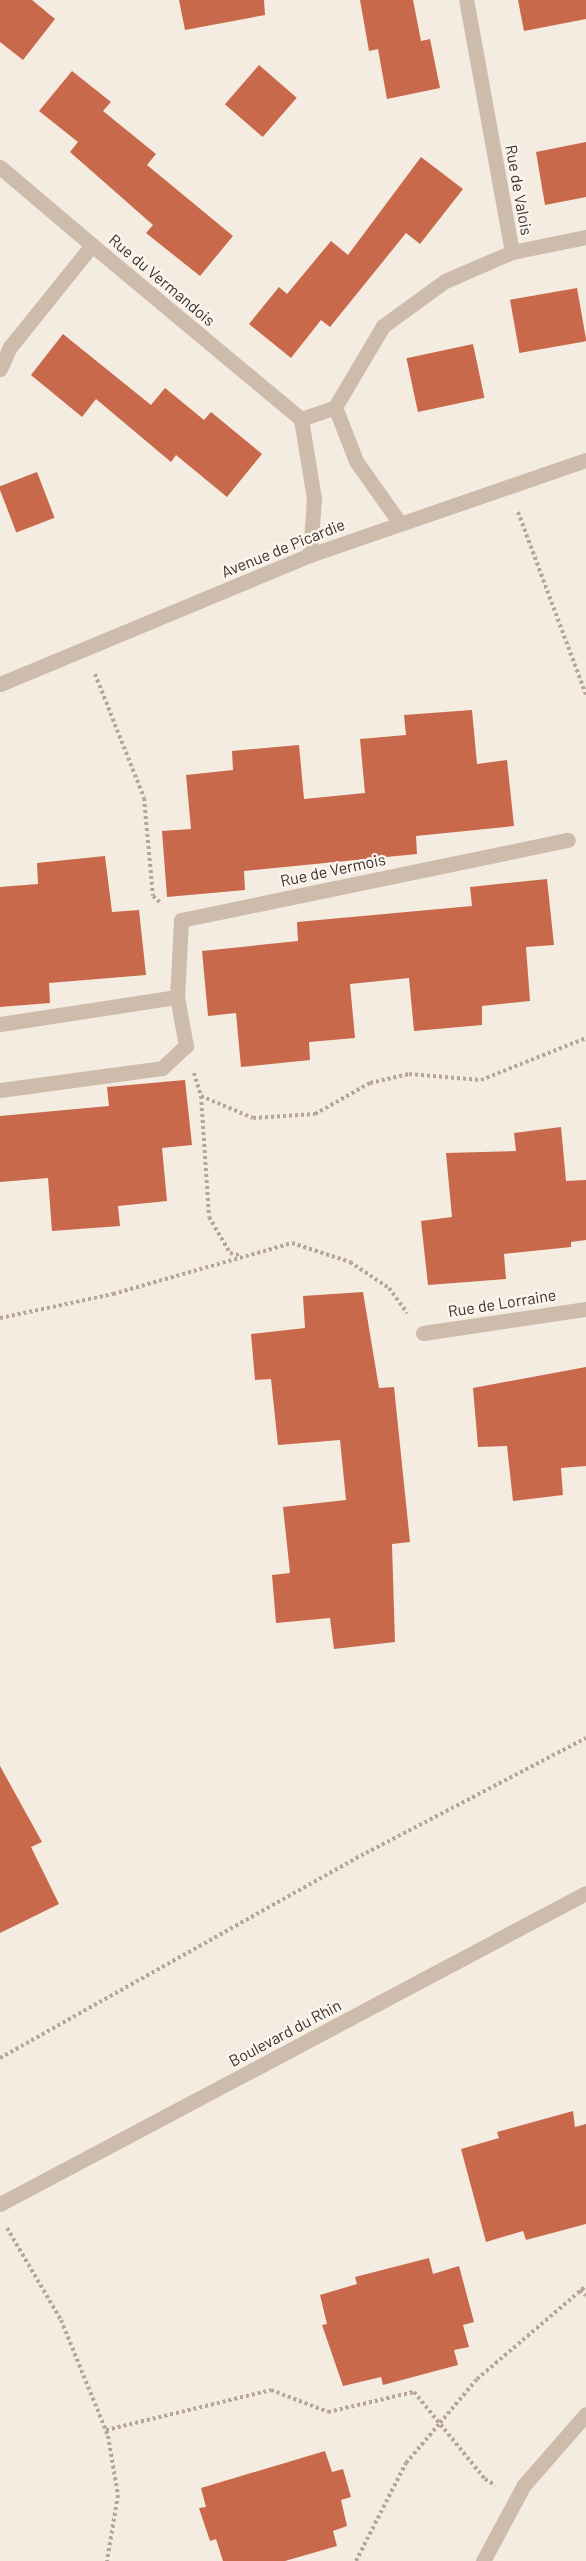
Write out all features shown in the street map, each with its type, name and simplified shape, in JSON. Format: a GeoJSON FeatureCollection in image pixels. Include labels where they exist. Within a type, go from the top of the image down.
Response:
{"type":"FeatureCollection","features":[{"type":"Feature","properties":{"kind":"street","name":"Rue de Valois"},"geometry":{"type":"LineString","coordinates":[[335,407],[383,326],[445,281],[512,252],[466,0]]}},
{"type":"Feature","properties":{"kind":"street"},"geometry":{"type":"LineString","coordinates":[[0,167],[92,245]]}},
{"type":"Feature","properties":{"kind":"street"},"geometry":{"type":"LineString","coordinates":[[512,252],[586,237]]}},
{"type":"Feature","properties":{"kind":"street","name":"Rue du Vermandois"},"geometry":{"type":"LineString","coordinates":[[0,369],[10,347],[92,245],[301,419]]}},
{"type":"Feature","properties":{"kind":"street"},"geometry":{"type":"LineString","coordinates":[[310,555],[314,498],[301,419],[335,407],[356,461],[399,522]]}},
{"type":"Feature","properties":{"kind":"street","name":"Avenue de Picardie"},"geometry":{"type":"LineString","coordinates":[[0,684],[310,555],[399,522],[586,460]]}},
{"type":"Feature","properties":{"kind":"street","name":"Rue de Vermois"},"geometry":{"type":"LineString","coordinates":[[181,920],[568,840]]}},
{"type":"Feature","properties":{"kind":"street"},"geometry":{"type":"LineString","coordinates":[[0,1090],[162,1068],[186,1046],[177,997],[181,920]]}},
{"type":"Feature","properties":{"kind":"street"},"geometry":{"type":"LineString","coordinates":[[0,1024],[177,997]]}},
{"type":"Feature","properties":{"kind":"street","name":"Rue de Lorraine"},"geometry":{"type":"LineString","coordinates":[[423,1333],[586,1308]]}},
{"type":"Feature","properties":{"kind":"street","name":"Boulevard du Rhin"},"geometry":{"type":"LineString","coordinates":[[0,2204],[586,1893]]}},
{"type":"Feature","properties":{"kind":"street"},"geometry":{"type":"LineString","coordinates":[[483,2561],[517,2498],[586,2414]]}},
{"type":"Feature","properties":{"kind":"path"},"geometry":{"type":"LineString","coordinates":[[508,486],[586,694]]}},
{"type":"Feature","properties":{"kind":"path"},"geometry":{"type":"LineString","coordinates":[[85,649],[144,798],[153,896],[181,920]]}},
{"type":"Feature","properties":{"kind":"path"},"geometry":{"type":"LineString","coordinates":[[201,1096],[253,1118],[315,1114],[370,1083],[409,1074],[481,1080],[586,1038]]}},
{"type":"Feature","properties":{"kind":"path"},"geometry":{"type":"LineString","coordinates":[[186,1046],[201,1096],[209,1217],[230,1254],[243,1256]]}},
{"type":"Feature","properties":{"kind":"path"},"geometry":{"type":"LineString","coordinates":[[0,1318],[113,1294],[291,1243],[350,1262],[389,1288],[423,1333]]}},
{"type":"Feature","properties":{"kind":"path"},"geometry":{"type":"LineString","coordinates":[[0,2058],[366,1853],[586,1738]]}},
{"type":"Feature","properties":{"kind":"path"},"geometry":{"type":"LineString","coordinates":[[5,2223],[61,2320],[106,2430],[118,2495],[107,2561]]}},
{"type":"Feature","properties":{"kind":"path"},"geometry":{"type":"LineString","coordinates":[[356,2561],[406,2463],[440,2422],[477,2379],[586,2286]]}},
{"type":"Feature","properties":{"kind":"path"},"geometry":{"type":"LineString","coordinates":[[580,2290],[586,2296]]}},
{"type":"Feature","properties":{"kind":"path"},"geometry":{"type":"LineString","coordinates":[[106,2430],[271,2390],[328,2412],[414,2392],[485,2480],[517,2498]]}},
{"type":"Feature","properties":{"kind":"building"},"geometry":{"type":"Polygon","coordinates":[[[0,0],[32,0],[55,19],[23,60],[0,42],[0,0]]]}},
{"type":"Feature","properties":{"kind":"building"},"geometry":{"type":"Polygon","coordinates":[[[179,0],[264,0],[265,15],[185,30],[179,0]]]}},
{"type":"Feature","properties":{"kind":"building"},"geometry":{"type":"Polygon","coordinates":[[[360,0],[413,0],[421,41],[430,39],[440,88],[387,99],[378,49],[369,51],[360,0]]]}},
{"type":"Feature","properties":{"kind":"building"},"geometry":{"type":"Polygon","coordinates":[[[518,0],[586,0],[586,19],[524,31],[518,0]]]}},
{"type":"Feature","properties":{"kind":"building"},"geometry":{"type":"Polygon","coordinates":[[[259,65],[297,98],[263,137],[225,104],[259,65]]]}},
{"type":"Feature","properties":{"kind":"building"},"geometry":{"type":"Polygon","coordinates":[[[72,71],[111,102],[103,111],[156,154],[147,165],[233,236],[200,276],[146,233],[153,225],[70,152],[78,142],[39,111],[72,71]]]}},
{"type":"Feature","properties":{"kind":"building"},"geometry":{"type":"Polygon","coordinates":[[[586,142],[586,197],[545,205],[536,152],[586,142]]]}},
{"type":"Feature","properties":{"kind":"building"},"geometry":{"type":"Polygon","coordinates":[[[421,157],[463,189],[420,244],[406,233],[330,327],[321,320],[291,358],[249,324],[279,287],[287,294],[331,241],[348,255],[421,157]]]}},
{"type":"Feature","properties":{"kind":"building"},"geometry":{"type":"Polygon","coordinates":[[[577,288],[586,341],[519,353],[510,300],[577,288]]]}},
{"type":"Feature","properties":{"kind":"building"},"geometry":{"type":"Polygon","coordinates":[[[63,334],[151,405],[165,388],[204,420],[211,412],[262,454],[227,497],[176,455],[171,462],[96,399],[82,417],[31,375],[63,334]]]}},
{"type":"Feature","properties":{"kind":"building"},"geometry":{"type":"Polygon","coordinates":[[[473,344],[484,398],[418,412],[406,358],[473,344]]]}},
{"type":"Feature","properties":{"kind":"building"},"geometry":{"type":"Polygon","coordinates":[[[37,472],[55,518],[16,532],[0,486],[37,472]]]}},
{"type":"Feature","properties":{"kind":"building"},"geometry":{"type":"Polygon","coordinates":[[[472,710],[477,764],[507,760],[514,826],[416,836],[417,854],[244,871],[245,890],[167,897],[162,831],[191,829],[186,775],[233,770],[232,751],[299,745],[304,799],[365,793],[360,739],[406,735],[404,715],[472,710]]]}},
{"type":"Feature","properties":{"kind":"building"},"geometry":{"type":"Polygon","coordinates":[[[105,856],[112,912],[139,910],[146,975],[49,983],[50,1003],[0,1007],[0,887],[38,884],[37,863],[105,856]]]}},
{"type":"Feature","properties":{"kind":"building"},"geometry":{"type":"Polygon","coordinates":[[[547,879],[554,945],[526,947],[530,1001],[482,1006],[482,1025],[414,1031],[409,978],[350,984],[355,1038],[309,1042],[310,1060],[241,1067],[236,1013],[208,1016],[202,951],[298,941],[297,922],[472,906],[470,887],[547,879]]]}},
{"type":"Feature","properties":{"kind":"building"},"geometry":{"type":"Polygon","coordinates":[[[185,1080],[192,1145],[162,1148],[167,1201],[118,1206],[120,1226],[52,1231],[48,1178],[0,1182],[0,1116],[109,1106],[107,1087],[185,1080]]]}},
{"type":"Feature","properties":{"kind":"building"},"geometry":{"type":"Polygon","coordinates":[[[561,1127],[566,1181],[586,1180],[586,1240],[571,1242],[571,1247],[504,1254],[506,1279],[428,1285],[421,1221],[452,1217],[446,1153],[516,1151],[514,1133],[561,1127]]]}},
{"type":"Feature","properties":{"kind":"building"},"geometry":{"type":"Polygon","coordinates":[[[363,1292],[379,1388],[394,1387],[410,1542],[392,1544],[395,1642],[334,1649],[330,1618],[276,1623],[272,1575],[290,1573],[283,1507],[346,1500],[340,1440],[278,1445],[271,1379],[255,1380],[251,1334],[305,1328],[303,1296],[363,1292]]]}},
{"type":"Feature","properties":{"kind":"building"},"geometry":{"type":"Polygon","coordinates":[[[586,1367],[586,1466],[561,1468],[563,1495],[513,1501],[507,1446],[478,1447],[473,1388],[586,1367]]]}},
{"type":"Feature","properties":{"kind":"building"},"geometry":{"type":"Polygon","coordinates":[[[0,1766],[42,1842],[31,1847],[59,1904],[0,1933],[0,1766]]]}},
{"type":"Feature","properties":{"kind":"building"},"geometry":{"type":"Polygon","coordinates":[[[573,2111],[575,2127],[586,2124],[586,2224],[526,2240],[523,2231],[486,2242],[461,2149],[499,2138],[497,2132],[573,2111]]]}},
{"type":"Feature","properties":{"kind":"building"},"geometry":{"type":"Polygon","coordinates":[[[429,2258],[433,2274],[459,2266],[474,2322],[463,2325],[469,2347],[454,2350],[458,2365],[383,2385],[381,2377],[343,2386],[322,2325],[327,2324],[320,2295],[357,2284],[355,2277],[429,2258]]]}},
{"type":"Feature","properties":{"kind":"building"},"geometry":{"type":"Polygon","coordinates":[[[325,2451],[332,2472],[343,2469],[351,2497],[341,2500],[347,2526],[333,2531],[337,2546],[285,2561],[223,2561],[216,2539],[210,2541],[199,2508],[206,2507],[201,2488],[325,2451]]]}}]}
